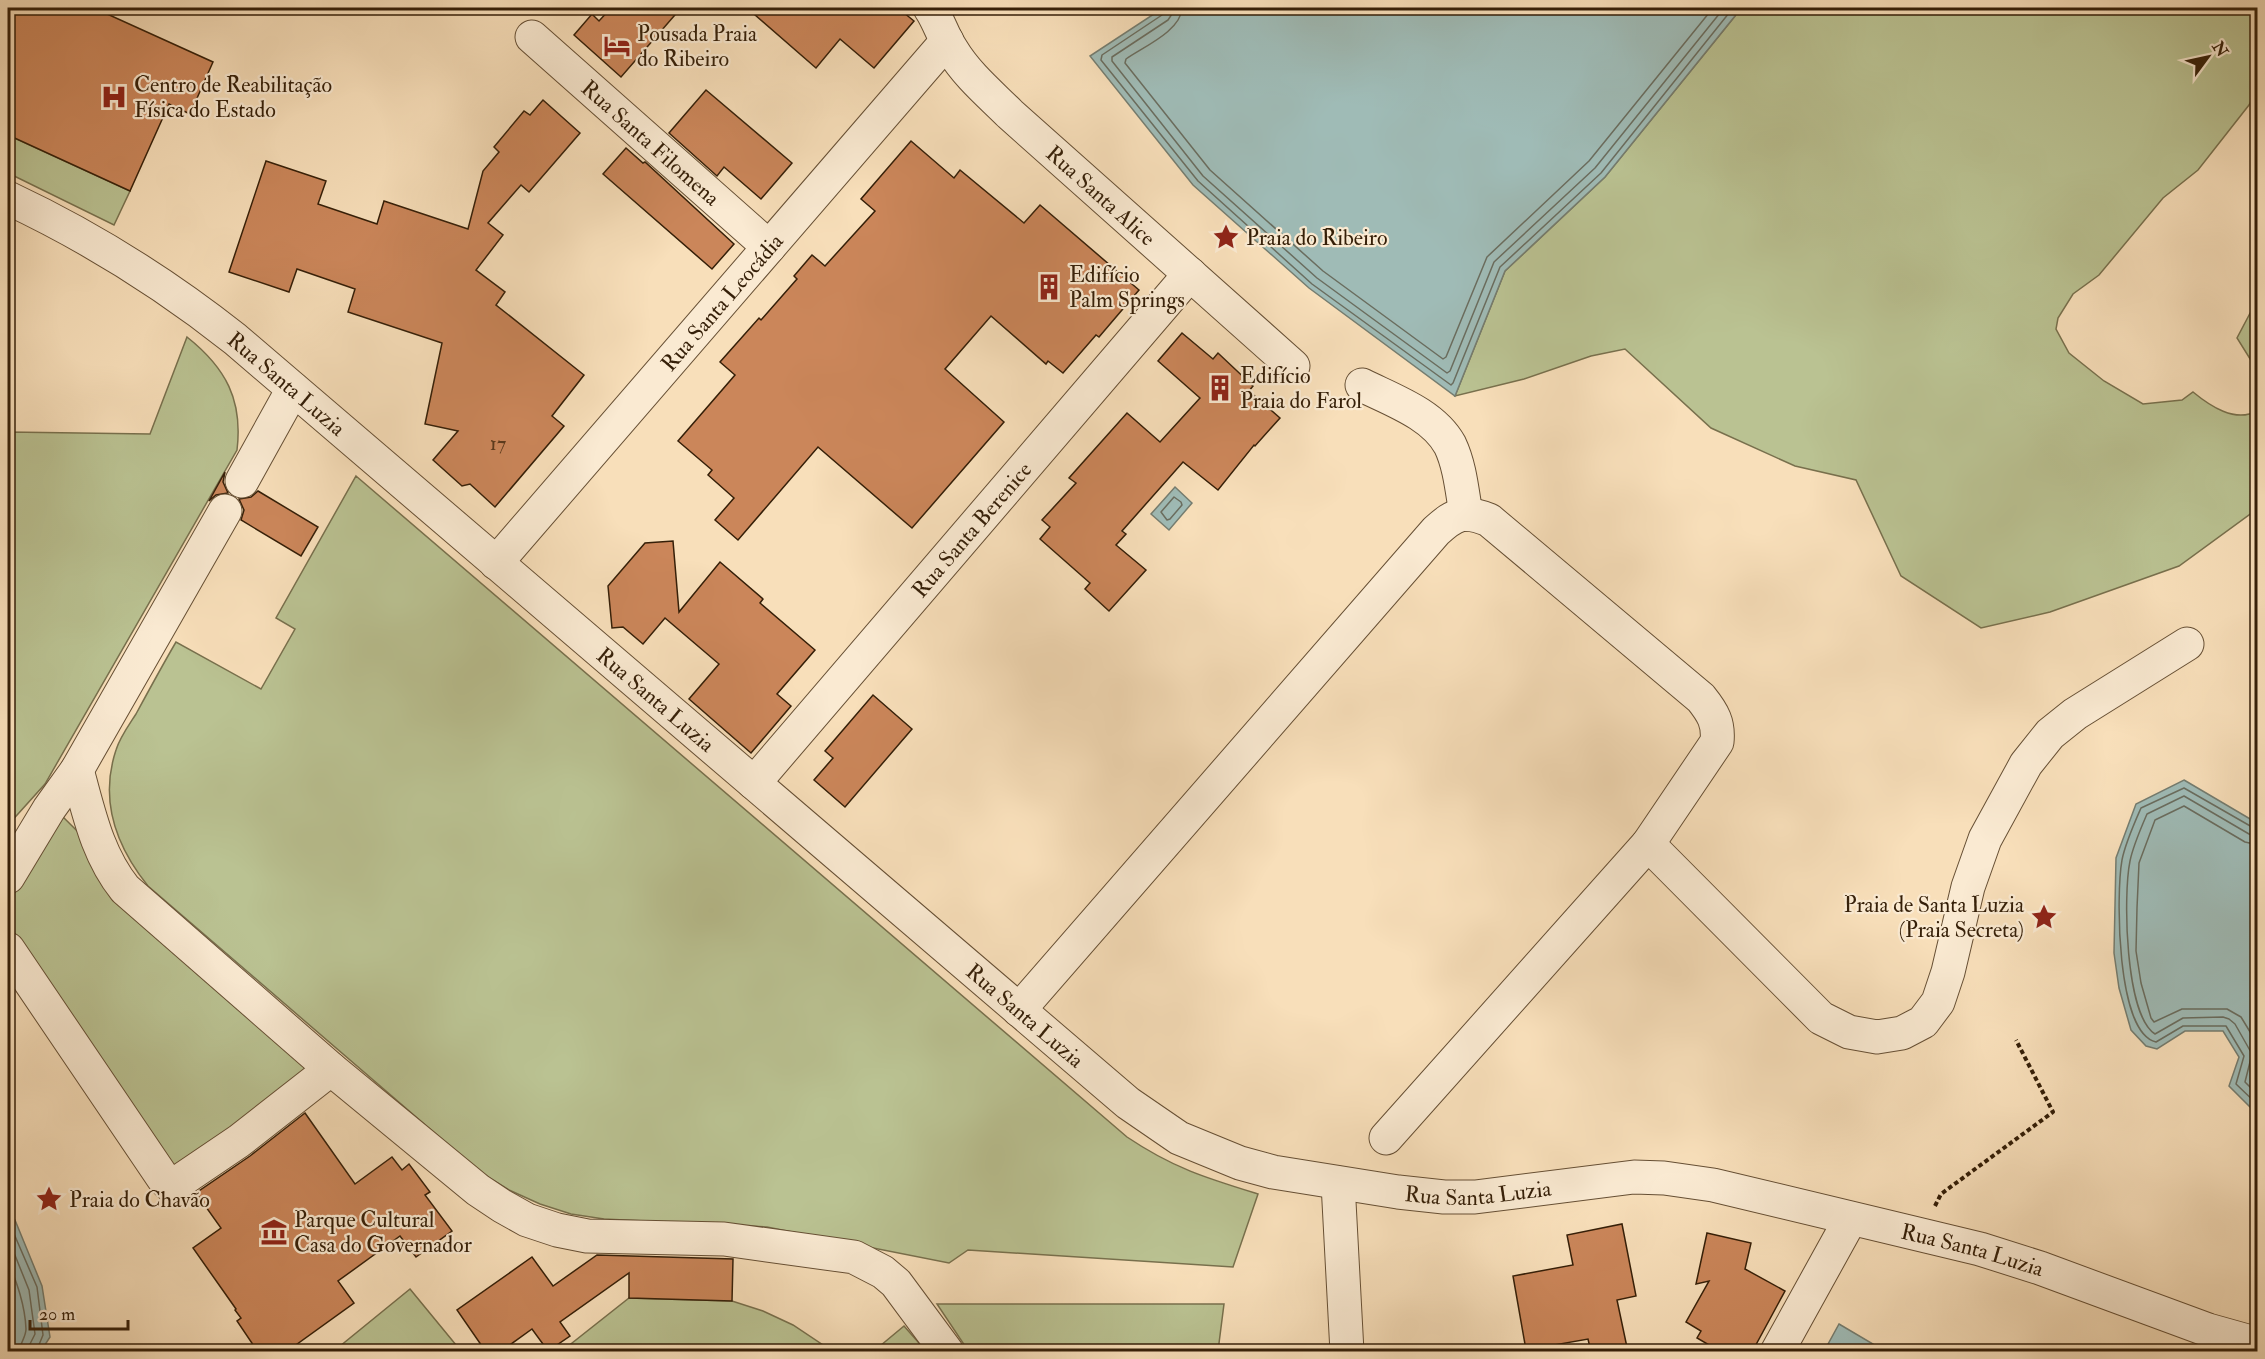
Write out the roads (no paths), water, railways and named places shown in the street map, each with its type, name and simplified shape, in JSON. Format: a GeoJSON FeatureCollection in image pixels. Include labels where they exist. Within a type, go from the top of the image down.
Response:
{"type":"FeatureCollection","features":[{"type":"Feature","properties":{"kind":"street","name":"Rua Santa Alice"},"geometry":{"type":"LineString","coordinates":[[930,8],[964,67],[1010,114],[1293,366]]}},
{"type":"Feature","properties":{"kind":"street","name":"Rua Santa Filomena"},"geometry":{"type":"LineString","coordinates":[[532,38],[769,247]]}},
{"type":"Feature","properties":{"kind":"street","name":"Rua Santa Leocádia"},"geometry":{"type":"LineString","coordinates":[[496,563],[947,41]]}},
{"type":"Feature","properties":{"kind":"street","name":"Rua Santa Luzia"},"geometry":{"type":"LineString","coordinates":[[8,198],[80,234],[146,273],[191,304],[235,339],[1128,1103],[1179,1138],[1240,1163],[1273,1172],[1420,1195],[1475,1197],[1634,1177],[1664,1178],[1713,1185],[1850,1220],[1925,1235],[2040,1268],[2209,1341],[2258,1344]]}},
{"type":"Feature","properties":{"kind":"street","name":"Rua Santa Berenice"},"geometry":{"type":"LineString","coordinates":[[754,783],[1190,274]]}},
{"type":"Feature","properties":{"kind":"street"},"geometry":{"type":"LineString","coordinates":[[1362,385],[1432,423],[1438,430],[1450,445],[1459,474],[1466,514]]}},
{"type":"Feature","properties":{"kind":"street"},"geometry":{"type":"LineString","coordinates":[[242,481],[293,389]]}},
{"type":"Feature","properties":{"kind":"street"},"geometry":{"type":"LineString","coordinates":[[8,877],[50,809],[77,771],[225,511]]}},
{"type":"Feature","properties":{"kind":"street"},"geometry":{"type":"LineString","coordinates":[[1019,1010],[1436,531],[1448,520],[1473,514],[1489,520],[1701,698],[1713,713],[1718,730],[1716,742],[1648,844],[1386,1138]]}},
{"type":"Feature","properties":{"kind":"street"},"geometry":{"type":"LineString","coordinates":[[1648,844],[1821,1018],[1849,1032],[1877,1037],[1902,1033],[1923,1022],[1938,1002],[1948,972],[1968,887],[1985,839],[2026,764],[2050,734],[2075,714],[2187,644]]}},
{"type":"Feature","properties":{"kind":"street"},"geometry":{"type":"LineString","coordinates":[[77,771],[95,838],[115,876],[125,889],[331,1069],[478,1190],[527,1220],[557,1230],[587,1236],[724,1239],[854,1257],[882,1272],[896,1283],[947,1352]]}},
{"type":"Feature","properties":{"kind":"street"},"geometry":{"type":"LineString","coordinates":[[8,949],[170,1184],[177,1183],[239,1141],[331,1069]]}},
{"type":"Feature","properties":{"kind":"street"},"geometry":{"type":"LineString","coordinates":[[1338,1183],[1347,1352]]}},
{"type":"Feature","properties":{"kind":"street"},"geometry":{"type":"LineString","coordinates":[[1777,1352],[1850,1220]]}},
{"type":"Feature","properties":{"kind":"water"},"geometry":{"type":"Polygon","coordinates":[[[1163,8],[1739,8],[1735,16],[1605,177],[1505,271],[1455,396],[1309,288],[1193,185],[1090,56],[1163,8]]]}},
{"type":"Feature","properties":{"kind":"water"},"geometry":{"type":"Polygon","coordinates":[[[1175,487],[1192,503],[1169,530],[1151,514],[1175,487]]]}},
{"type":"Feature","properties":{"kind":"water"},"geometry":{"type":"Polygon","coordinates":[[[2184,780],[2257,823],[2257,1114],[2229,1086],[2239,1057],[2223,1031],[2185,1031],[2157,1049],[2146,1046],[2131,1030],[2119,988],[2114,953],[2116,858],[2136,804],[2184,780]]]}},
{"type":"Feature","properties":{"kind":"water"},"geometry":{"type":"Polygon","coordinates":[[[8,1209],[15,1220],[42,1286],[50,1337],[41,1351],[8,1351],[8,1209]]]}},
{"type":"Feature","properties":{"kind":"water"},"geometry":{"type":"Polygon","coordinates":[[[1839,1324],[1873,1344],[1869,1351],[1837,1351],[1827,1346],[1839,1324]]]}},
{"type":"Feature","properties":{"kind":"place","name":"Pousada Praia do Ribeiro"},"geometry":{"type":"Point","coordinates":[617,46]}},
{"type":"Feature","properties":{"kind":"place","name":"Centro de Reabilitação Física do Estado"},"geometry":{"type":"Point","coordinates":[114,97]}},
{"type":"Feature","properties":{"kind":"place","name":"Praia do Ribeiro"},"geometry":{"type":"Point","coordinates":[1226,237]}},
{"type":"Feature","properties":{"kind":"place","name":"Edifício Palm Springs"},"geometry":{"type":"Point","coordinates":[1049,287]}},
{"type":"Feature","properties":{"kind":"place","name":"Edifício Praia do Farol"},"geometry":{"type":"Point","coordinates":[1220,388]}},
{"type":"Feature","properties":{"kind":"place","name":"Praia de Santa Luzia (Praia Secreta)"},"geometry":{"type":"Point","coordinates":[2044,917]}},
{"type":"Feature","properties":{"kind":"place","name":"Praia do Chavão"},"geometry":{"type":"Point","coordinates":[49,1199]}},
{"type":"Feature","properties":{"kind":"place","name":"Parque Cultural Casa do Governador"},"geometry":{"type":"Point","coordinates":[274,1232]}}]}
